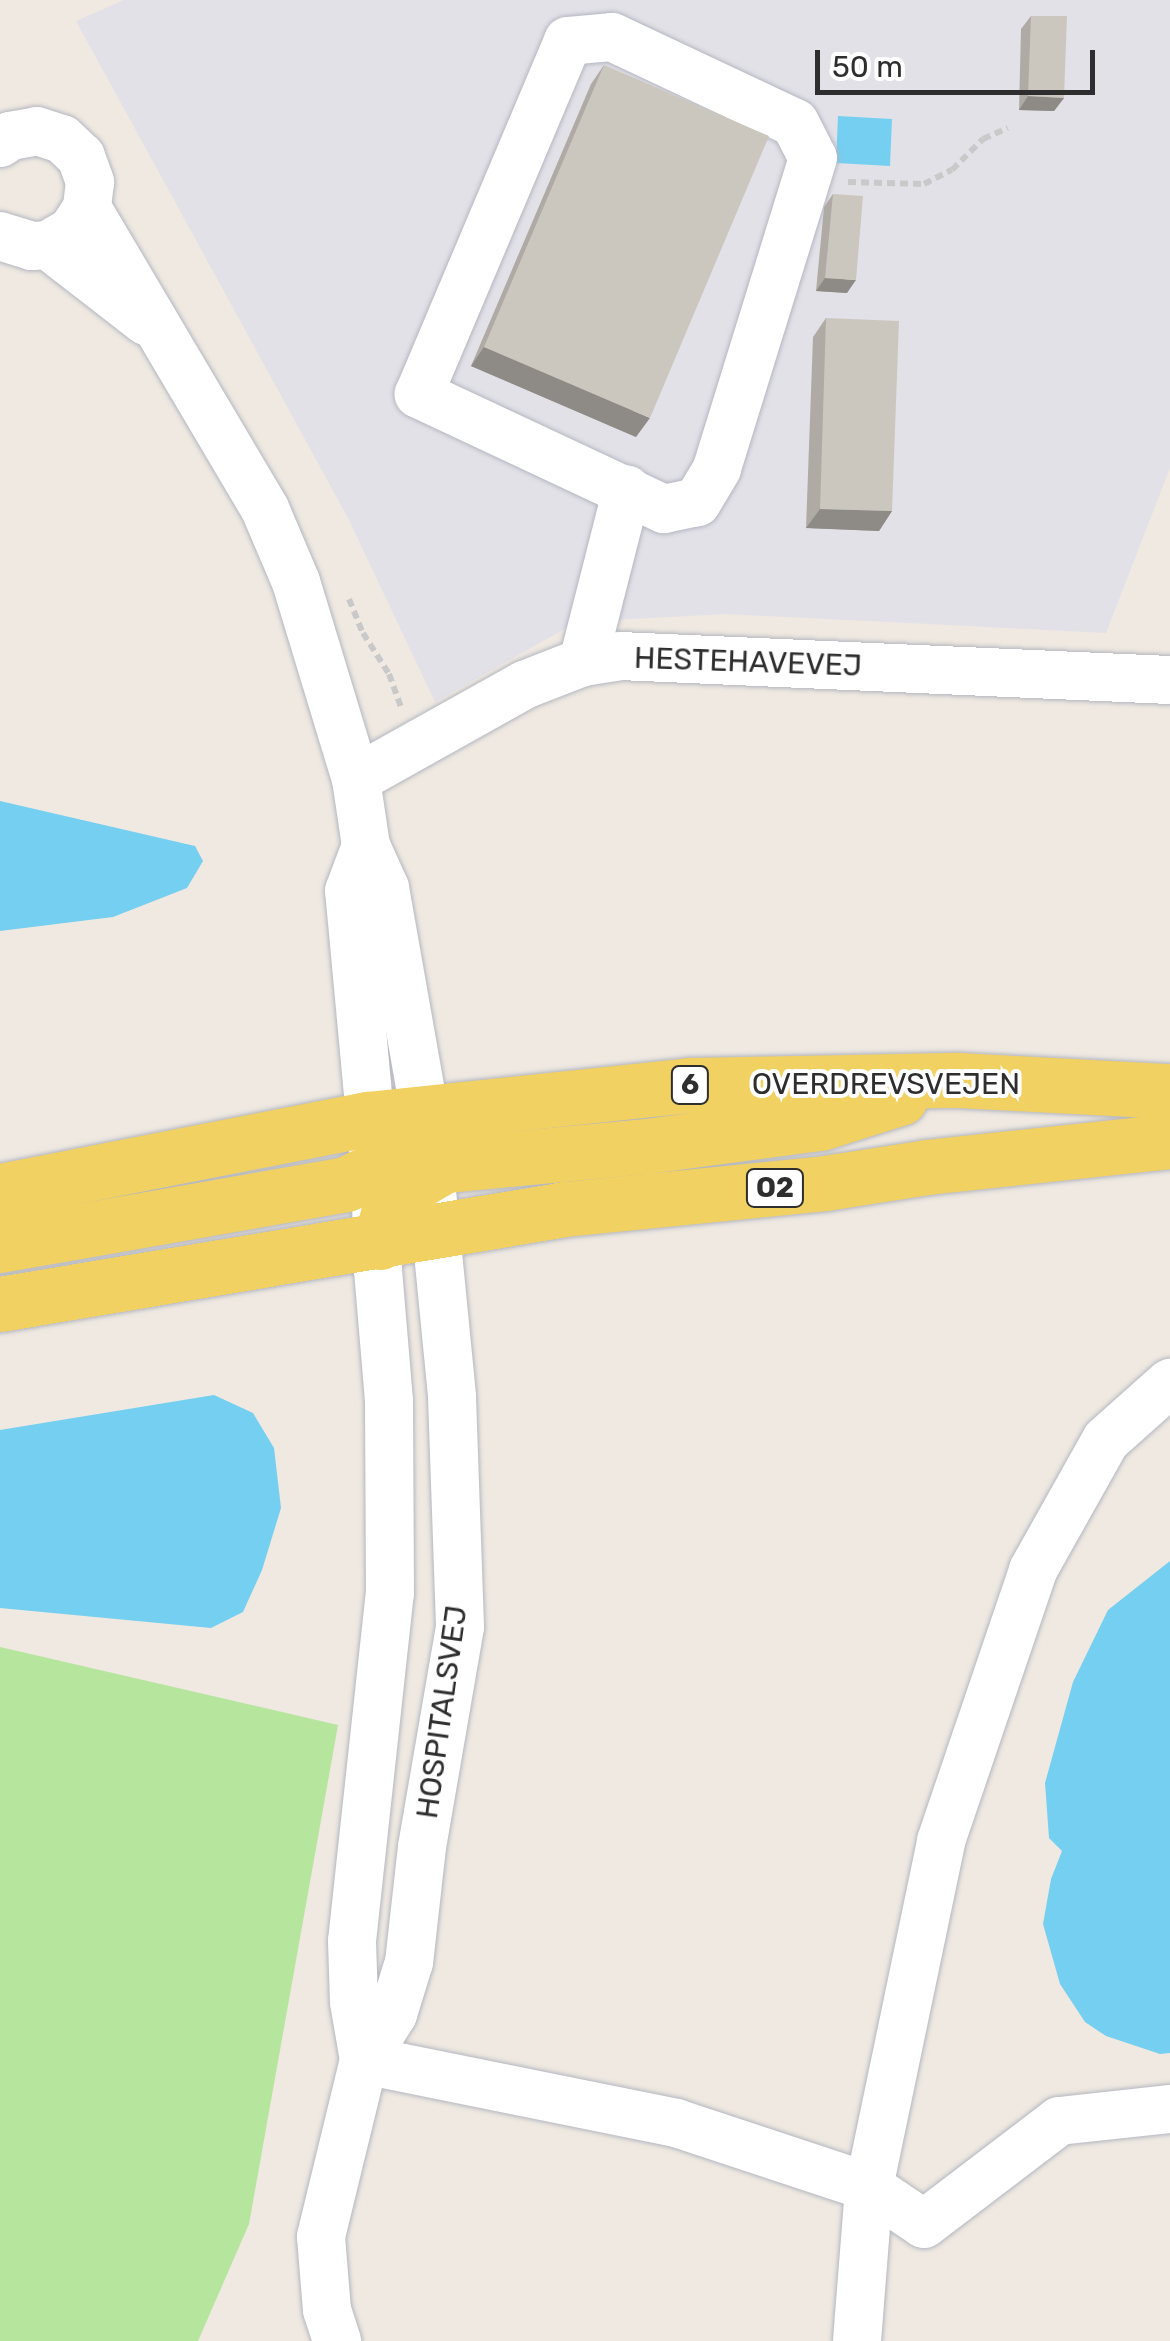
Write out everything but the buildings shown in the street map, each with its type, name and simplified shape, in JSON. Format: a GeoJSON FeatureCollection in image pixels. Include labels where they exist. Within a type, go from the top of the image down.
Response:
{"type":"FeatureCollection","features":[{"type":"Feature","properties":{"kind":"main road","name":"OVERDREVSVEJEN"},"geometry":{"type":"LineString","coordinates":[[424,1110],[688,1085],[958,1080],[1170,1090]]}},
{"type":"Feature","properties":{"kind":"main road"},"geometry":{"type":"LineString","coordinates":[[380,1242],[388,1214],[409,1186],[444,1165],[647,1146],[820,1124],[958,1080]]}},
{"type":"Feature","properties":{"kind":"main road"},"geometry":{"type":"LineString","coordinates":[[0,1244],[346,1184],[371,1145],[424,1110]]}},
{"type":"Feature","properties":{"kind":"main road","name":"O2"},"geometry":{"type":"LineString","coordinates":[[0,1304],[565,1209],[825,1183],[926,1167],[1170,1140]]}},
{"type":"Feature","properties":{"kind":"main road"},"geometry":{"type":"LineString","coordinates":[[0,1192],[371,1145]]}},
{"type":"Feature","properties":{"kind":"street"},"geometry":{"type":"LineString","coordinates":[[612,36],[795,123],[813,158],[806,181],[717,469],[697,502],[664,509],[420,394],[568,42],[612,36]]}},
{"type":"Feature","properties":{"kind":"street"},"geometry":{"type":"LineString","coordinates":[[0,143],[10,136],[36,131],[62,139],[81,157],[90,182],[87,208],[72,231],[48,244],[17,244],[0,236]]}},
{"type":"Feature","properties":{"kind":"street"},"geometry":{"type":"LineString","coordinates":[[87,208],[265,509],[301,598],[356,779],[366,846],[384,888],[424,1110],[435,1232]]}},
{"type":"Feature","properties":{"kind":"street"},"geometry":{"type":"LineString","coordinates":[[48,244],[112,299],[158,329]]}},
{"type":"Feature","properties":{"kind":"street"},"geometry":{"type":"LineString","coordinates":[[583,662],[627,490]]}},
{"type":"Feature","properties":{"kind":"street","name":"HESTEHAVEVEJ"},"geometry":{"type":"LineString","coordinates":[[356,779],[524,685],[583,662],[620,656],[1170,680]]}},
{"type":"Feature","properties":{"kind":"street"},"geometry":{"type":"LineString","coordinates":[[366,846],[350,892],[380,1242]]}},
{"type":"Feature","properties":{"kind":"street","name":"HOSPITALSVEJ"},"geometry":{"type":"LineString","coordinates":[[337,2341],[327,2310],[321,2236],[364,2060],[393,2014],[409,1962],[422,1847],[460,1627],[452,1397],[435,1232]]}},
{"type":"Feature","properties":{"kind":"street","name":"HOSPITALSVEJ"},"geometry":{"type":"LineString","coordinates":[[364,2060],[354,2002],[352,1940],[390,1594],[390,1401],[378,1270],[380,1242]]}},
{"type":"Feature","properties":{"kind":"street"},"geometry":{"type":"LineString","coordinates":[[857,2341],[869,2187],[941,1842],[1033,1570],[1106,1440],[1170,1383]]}},
{"type":"Feature","properties":{"kind":"street"},"geometry":{"type":"LineString","coordinates":[[364,2060],[676,2124],[869,2187],[924,2224],[1059,2121],[1170,2110]]}},
{"type":"Feature","properties":{"kind":"path"},"geometry":{"type":"LineString","coordinates":[[806,181],[924,184],[952,170],[984,139],[1008,128]]}},
{"type":"Feature","properties":{"kind":"shaded area"},"geometry":{"type":"Polygon","coordinates":[[[124,0],[1170,0],[1170,468],[1106,633],[725,614],[577,622],[435,702],[348,518],[76,21],[124,0]]]}},
{"type":"Feature","properties":{"kind":"green space"},"geometry":{"type":"Polygon","coordinates":[[[0,1647],[338,1725],[249,2224],[198,2341],[0,2341],[0,1647]]]}},
{"type":"Feature","properties":{"kind":"water"},"geometry":{"type":"Polygon","coordinates":[[[838,116],[892,119],[890,166],[836,163],[838,116]]]}},
{"type":"Feature","properties":{"kind":"water"},"geometry":{"type":"Polygon","coordinates":[[[0,801],[195,846],[203,861],[187,888],[113,917],[0,931],[0,801]]]}},
{"type":"Feature","properties":{"kind":"water"},"geometry":{"type":"Polygon","coordinates":[[[214,1395],[253,1413],[274,1448],[281,1508],[262,1570],[243,1612],[211,1628],[0,1608],[0,1430],[214,1395]]]}},
{"type":"Feature","properties":{"kind":"water"},"geometry":{"type":"Polygon","coordinates":[[[1170,1561],[1170,2053],[1160,2054],[1106,2036],[1085,2022],[1060,1984],[1043,1924],[1051,1879],[1062,1851],[1049,1838],[1045,1783],[1073,1682],[1108,1610],[1170,1561]]]}}]}
